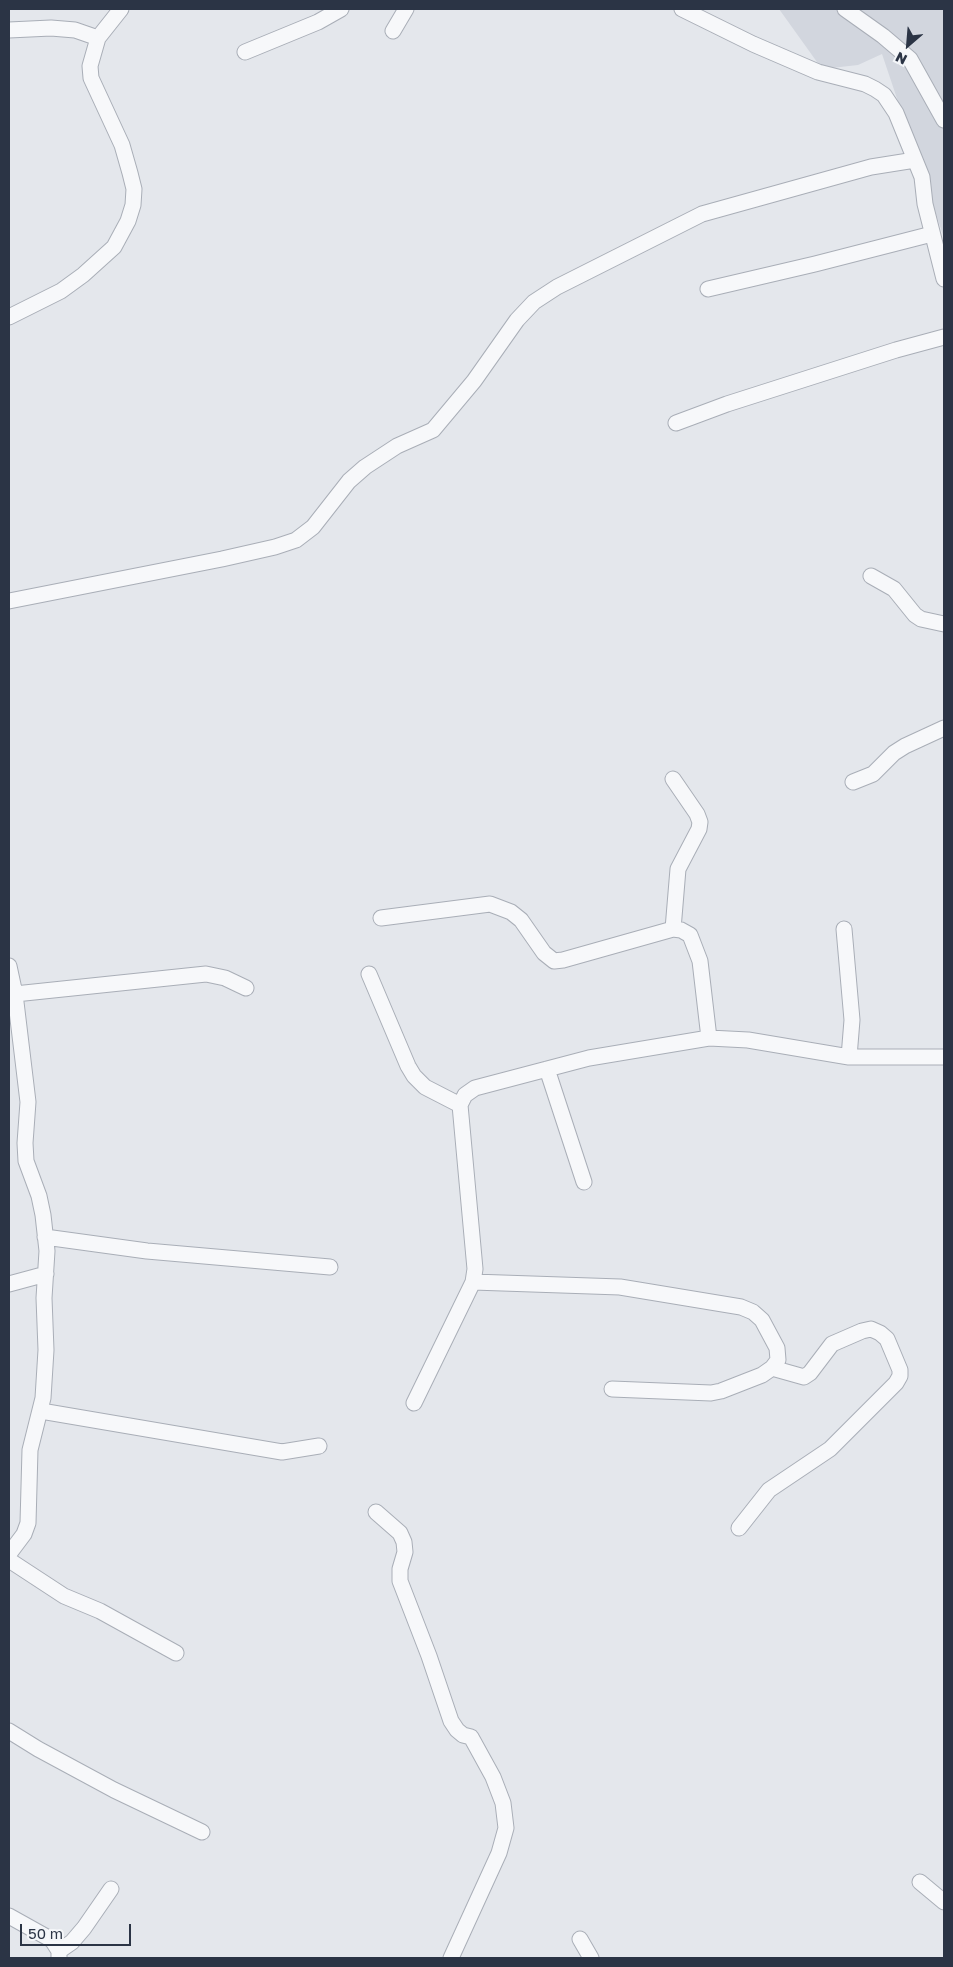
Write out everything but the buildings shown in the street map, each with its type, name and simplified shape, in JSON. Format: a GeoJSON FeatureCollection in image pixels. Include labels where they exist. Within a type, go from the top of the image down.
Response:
{"type":"FeatureCollection","features":[{"type":"Feature","properties":{"kind":"street"},"geometry":{"type":"LineString","coordinates":[[9,317],[61,291],[83,275],[114,247],[128,221],[133,205],[134,189],[122,145],[91,78],[90,66],[98,38],[121,9]]}},
{"type":"Feature","properties":{"kind":"street"},"geometry":{"type":"LineString","coordinates":[[245,52],[318,22],[341,9]]}},
{"type":"Feature","properties":{"kind":"street"},"geometry":{"type":"LineString","coordinates":[[393,31],[406,9]]}},
{"type":"Feature","properties":{"kind":"street"},"geometry":{"type":"LineString","coordinates":[[682,9],[753,44],[818,72],[865,84],[884,95],[896,113],[922,177],[932,234],[944,279]]}},
{"type":"Feature","properties":{"kind":"street"},"geometry":{"type":"LineString","coordinates":[[845,9],[883,36],[910,60],[944,120]]}},
{"type":"Feature","properties":{"kind":"street"},"geometry":{"type":"LineString","coordinates":[[9,30],[51,28],[75,30],[98,38]]}},
{"type":"Feature","properties":{"kind":"street"},"geometry":{"type":"LineString","coordinates":[[9,601],[222,559],[275,547],[296,540],[313,527],[349,481],[365,467],[397,446],[433,430],[474,381],[521,314],[534,302],[557,288],[702,214],[871,167],[915,160]]}},
{"type":"Feature","properties":{"kind":"street"},"geometry":{"type":"LineString","coordinates":[[708,288],[815,264],[932,234]]}},
{"type":"Feature","properties":{"kind":"street"},"geometry":{"type":"LineString","coordinates":[[676,423],[727,404],[896,350],[944,337]]}},
{"type":"Feature","properties":{"kind":"street"},"geometry":{"type":"LineString","coordinates":[[871,576],[901,595],[916,616],[921,619],[944,624]]}},
{"type":"Feature","properties":{"kind":"street"},"geometry":{"type":"LineString","coordinates":[[853,782],[873,774],[905,746],[944,728]]}},
{"type":"Feature","properties":{"kind":"street"},"geometry":{"type":"LineString","coordinates":[[673,779],[698,814],[700,822],[699,829],[678,869],[673,930]]}},
{"type":"Feature","properties":{"kind":"street"},"geometry":{"type":"LineString","coordinates":[[381,918],[490,904],[511,912],[521,920],[544,953],[554,961],[673,930],[681,930],[690,935],[700,961],[708,1038]]}},
{"type":"Feature","properties":{"kind":"street"},"geometry":{"type":"LineString","coordinates":[[844,929],[852,1020],[849,1056]]}},
{"type":"Feature","properties":{"kind":"street"},"geometry":{"type":"LineString","coordinates":[[9,966],[15,994],[28,1102],[26,1161],[38,1196],[45,1237],[46,1274],[44,1298],[46,1376],[41,1411],[30,1450],[28,1523],[24,1534],[9,1554]]}},
{"type":"Feature","properties":{"kind":"street"},"geometry":{"type":"LineString","coordinates":[[15,994],[206,974],[225,978],[246,988]]}},
{"type":"Feature","properties":{"kind":"street"},"geometry":{"type":"LineString","coordinates":[[369,974],[414,1076],[425,1086],[460,1105]]}},
{"type":"Feature","properties":{"kind":"street"},"geometry":{"type":"LineString","coordinates":[[414,1403],[473,1282],[474,1269],[460,1105],[464,1095],[476,1088],[589,1058],[708,1038],[748,1040],[849,1056],[944,1057]]}},
{"type":"Feature","properties":{"kind":"street"},"geometry":{"type":"LineString","coordinates":[[547,1069],[584,1182]]}},
{"type":"Feature","properties":{"kind":"street"},"geometry":{"type":"LineString","coordinates":[[45,1237],[147,1252],[330,1267]]}},
{"type":"Feature","properties":{"kind":"street"},"geometry":{"type":"LineString","coordinates":[[9,1284],[46,1274]]}},
{"type":"Feature","properties":{"kind":"street"},"geometry":{"type":"LineString","coordinates":[[473,1282],[620,1287],[741,1307],[753,1312],[762,1320],[777,1348],[778,1360],[772,1368],[762,1375],[721,1391],[612,1389]]}},
{"type":"Feature","properties":{"kind":"street"},"geometry":{"type":"LineString","coordinates":[[739,1528],[768,1490],[830,1449],[896,1383],[900,1376],[900,1370],[887,1339],[880,1333],[871,1330],[862,1330],[832,1344],[810,1373],[804,1376],[772,1368]]}},
{"type":"Feature","properties":{"kind":"street"},"geometry":{"type":"LineString","coordinates":[[41,1411],[282,1452],[319,1446]]}},
{"type":"Feature","properties":{"kind":"street"},"geometry":{"type":"LineString","coordinates":[[376,1512],[400,1533],[404,1542],[405,1552],[399,1575],[400,1581],[429,1656],[451,1721],[463,1735],[471,1737],[493,1777],[503,1803],[506,1828],[499,1853],[451,1958]]}},
{"type":"Feature","properties":{"kind":"street"},"geometry":{"type":"LineString","coordinates":[[9,1560],[64,1596],[100,1611],[176,1652]]}},
{"type":"Feature","properties":{"kind":"street"},"geometry":{"type":"LineString","coordinates":[[9,1731],[114,1790],[202,1832]]}},
{"type":"Feature","properties":{"kind":"street"},"geometry":{"type":"LineString","coordinates":[[920,1882],[944,1902]]}},
{"type":"Feature","properties":{"kind":"street"},"geometry":{"type":"LineString","coordinates":[[9,1916],[52,1940],[59,1954],[84,1928],[111,1890]]}},
{"type":"Feature","properties":{"kind":"street"},"geometry":{"type":"LineString","coordinates":[[580,1938],[591,1958]]}},
{"type":"Feature","properties":{"kind":"shaded area"},"geometry":{"type":"Polygon","coordinates":[[[779,9],[944,9],[944,238],[882,54],[858,65],[822,69],[779,9]]]}}]}
